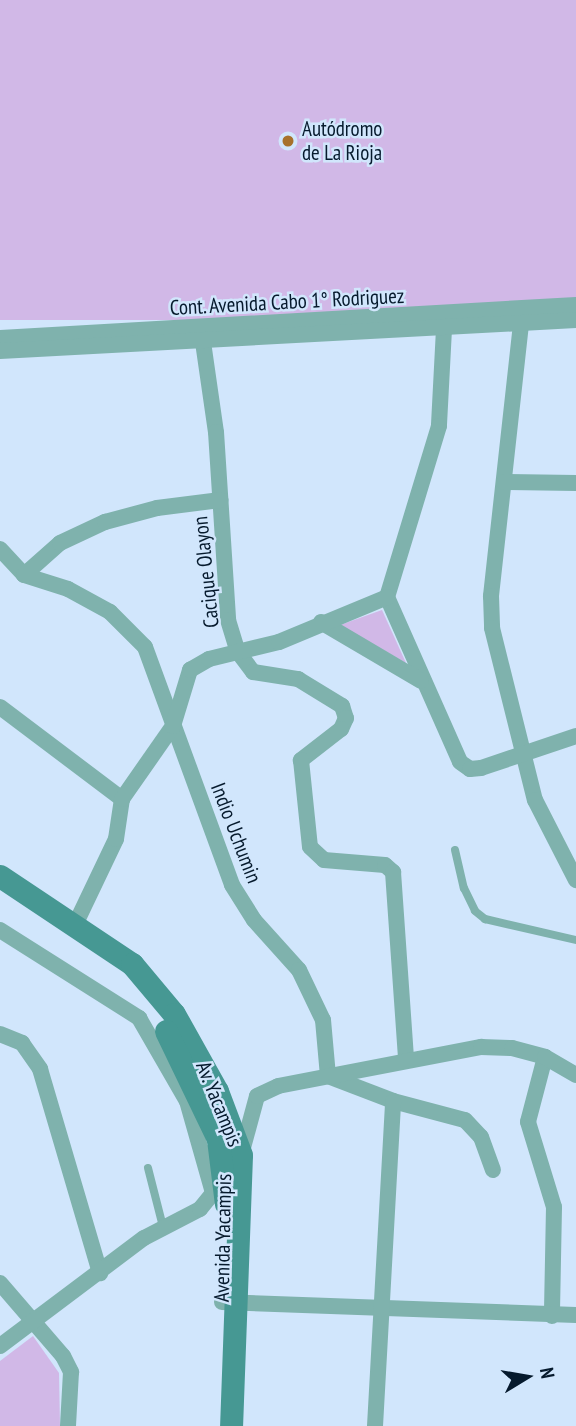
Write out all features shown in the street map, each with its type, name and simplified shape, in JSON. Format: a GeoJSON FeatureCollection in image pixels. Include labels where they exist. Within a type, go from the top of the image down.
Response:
{"type":"FeatureCollection","features":[{"type":"Feature","properties":{"kind":"street","name":"Cont. Avenida Cabo 1° Rodriguez"},"geometry":{"type":"LineString","coordinates":[[0,338],[576,305]]}},
{"type":"Feature","properties":{"kind":"street","name":"Cont. Avenida Cabo 1° Rodriguez"},"geometry":{"type":"LineString","coordinates":[[0,351],[576,320]]}},
{"type":"Feature","properties":{"kind":"street"},"geometry":{"type":"LineString","coordinates":[[521,324],[492,628],[535,800],[576,880]]}},
{"type":"Feature","properties":{"kind":"street"},"geometry":{"type":"LineString","coordinates":[[444,329],[439,426],[387,597],[421,681],[460,762],[470,769],[524,757],[576,736]]}},
{"type":"Feature","properties":{"kind":"street","name":"Cacique Olayon"},"geometry":{"type":"LineString","coordinates":[[203,342],[220,500],[228,620],[238,652],[253,671],[299,679],[342,706],[346,718],[341,729],[308,750],[299,769],[310,847],[324,860],[385,865],[393,872],[407,1058]]}},
{"type":"Feature","properties":{"kind":"street"},"geometry":{"type":"LineString","coordinates":[[504,482],[576,483]]}},
{"type":"Feature","properties":{"kind":"street"},"geometry":{"type":"LineString","coordinates":[[24,575],[60,543],[105,522],[157,508],[220,500]]}},
{"type":"Feature","properties":{"kind":"street","name":"Indio Uchumin"},"geometry":{"type":"LineString","coordinates":[[0,549],[24,575],[89,600],[129,628],[145,647],[232,885],[254,920],[299,970],[323,1020],[328,1076]]}},
{"type":"Feature","properties":{"kind":"street"},"geometry":{"type":"LineString","coordinates":[[75,925],[116,839],[122,799],[173,726],[190,670],[208,659],[279,642],[321,622],[387,597]]}},
{"type":"Feature","properties":{"kind":"street"},"geometry":{"type":"LineString","coordinates":[[321,622],[421,681]]}},
{"type":"Feature","properties":{"kind":"street"},"geometry":{"type":"LineString","coordinates":[[0,707],[122,799]]}},
{"type":"Feature","properties":{"kind":"street","name":"Av. Yacampis"},"geometry":{"type":"LineString","coordinates":[[0,876],[108,945],[154,986],[198,1052],[241,1155],[230,1303],[231,1426]]}},
{"type":"Feature","properties":{"kind":"street","name":"Avenida Yacampis"},"geometry":{"type":"LineString","coordinates":[[0,890],[111,966],[154,1011],[208,1110],[225,1166],[220,1193],[230,1303],[217,1426]]}},
{"type":"Feature","properties":{"kind":"street"},"geometry":{"type":"LineString","coordinates":[[0,930],[139,1018],[187,1101],[220,1193],[200,1209],[163,1227],[34,1324],[0,1346]]}},
{"type":"Feature","properties":{"kind":"street"},"geometry":{"type":"LineString","coordinates":[[0,1034],[22,1043],[40,1069],[100,1273]]}},
{"type":"Feature","properties":{"kind":"street"},"geometry":{"type":"LineString","coordinates":[[241,1155],[257,1096],[268,1089],[407,1058],[481,1047],[512,1048],[545,1057],[576,1075]]}},
{"type":"Feature","properties":{"kind":"street"},"geometry":{"type":"LineString","coordinates":[[545,1057],[528,1122],[554,1208],[552,1315]]}},
{"type":"Feature","properties":{"kind":"street"},"geometry":{"type":"LineString","coordinates":[[328,1076],[393,1101],[465,1120],[481,1137],[493,1170]]}},
{"type":"Feature","properties":{"kind":"street"},"geometry":{"type":"LineString","coordinates":[[375,1426],[393,1101]]}},
{"type":"Feature","properties":{"kind":"street"},"geometry":{"type":"LineString","coordinates":[[0,1283],[71,1372],[68,1426]]}},
{"type":"Feature","properties":{"kind":"street"},"geometry":{"type":"LineString","coordinates":[[230,1303],[576,1315]]}},
{"type":"Feature","properties":{"kind":"lane"},"geometry":{"type":"LineString","coordinates":[[455,850],[464,888],[475,911],[485,919],[576,940]]}},
{"type":"Feature","properties":{"kind":"lane"},"geometry":{"type":"LineString","coordinates":[[148,1168],[163,1227]]}},
{"type":"Feature","properties":{"kind":"shaded area","name":"Autódromo de La Rioja"},"geometry":{"type":"Polygon","coordinates":[[[0,0],[576,0],[576,320],[0,320],[0,0]]]}},
{"type":"Feature","properties":{"kind":"shaded area"},"geometry":{"type":"Polygon","coordinates":[[[382,610],[406,663],[340,625],[382,610]]]}},
{"type":"Feature","properties":{"kind":"shaded area"},"geometry":{"type":"Polygon","coordinates":[[[33,1336],[59,1373],[60,1426],[0,1426],[0,1361],[33,1336]]]}},
{"type":"Feature","properties":{"kind":"place","name":"Autódromo de La Rioja"},"geometry":{"type":"Point","coordinates":[288,141]}}]}
